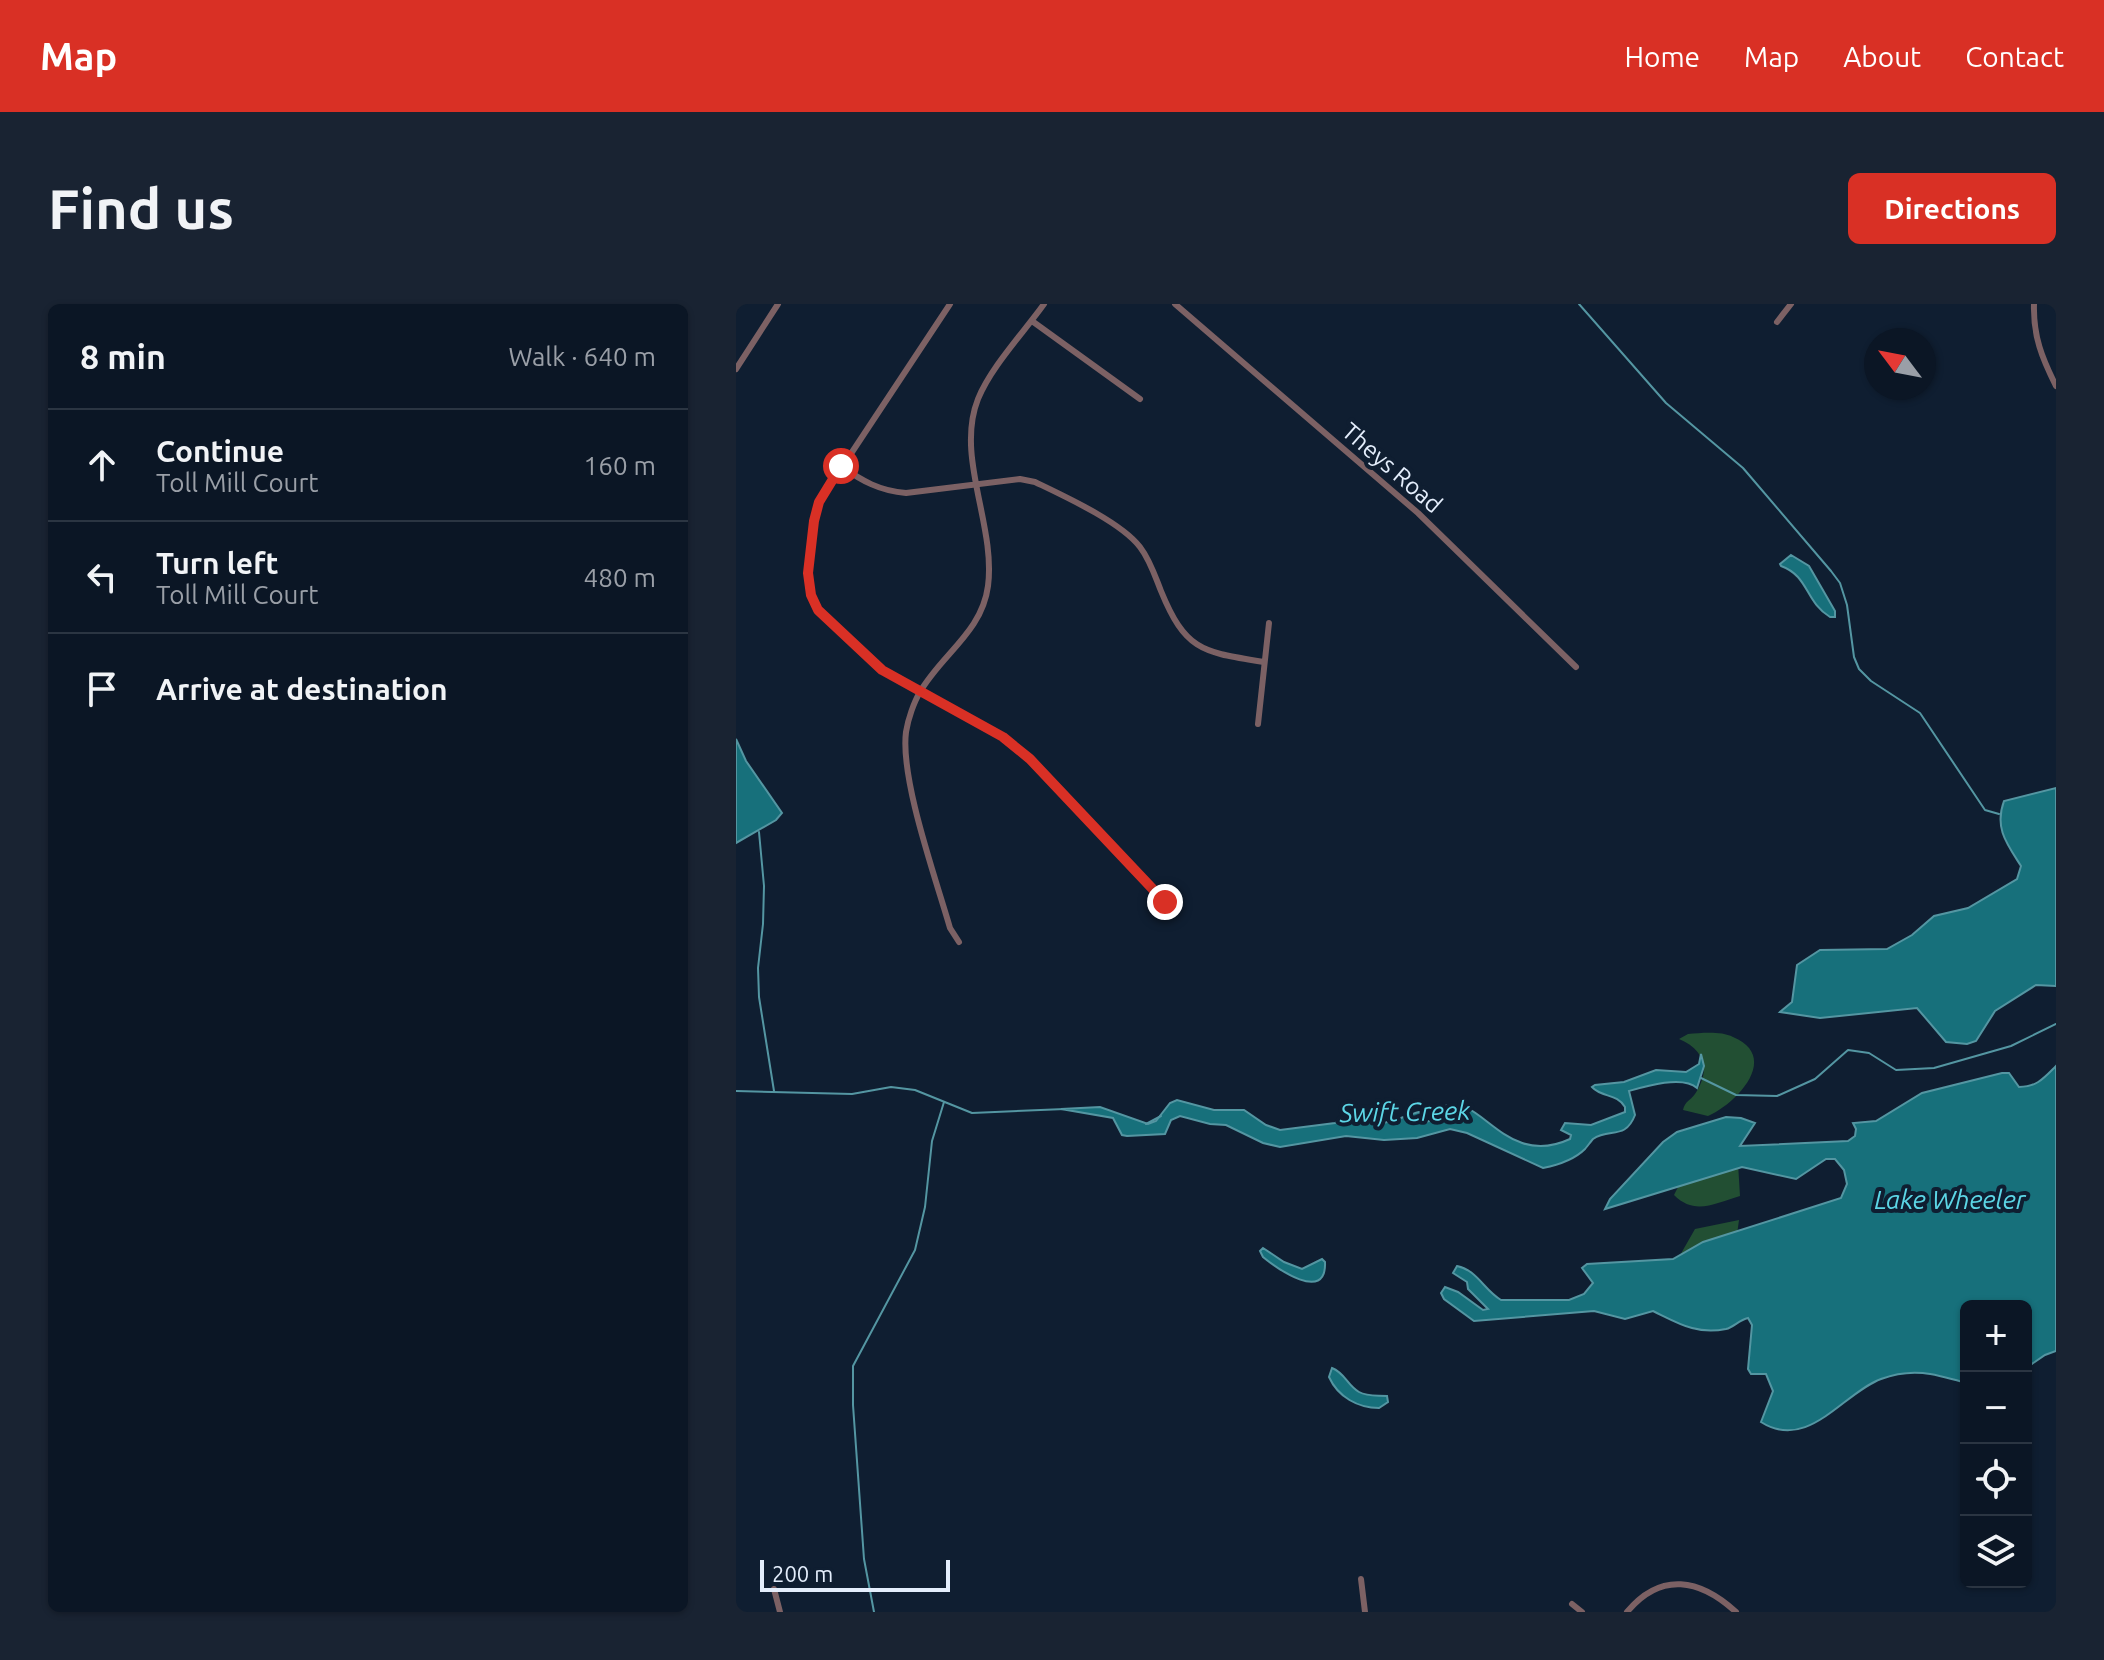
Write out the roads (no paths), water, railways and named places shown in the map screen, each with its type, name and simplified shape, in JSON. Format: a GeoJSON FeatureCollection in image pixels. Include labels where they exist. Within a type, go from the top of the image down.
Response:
{"type":"FeatureCollection","features":[{"type":"Feature","properties":{"kind":"street"},"geometry":{"type":"LineString","coordinates":[[736,369],[778,304]]}},
{"type":"Feature","properties":{"kind":"street"},"geometry":{"type":"LineString","coordinates":[[950,304],[819,502],[808,573],[811,595],[818,610],[875,664],[1003,737],[1030,759],[1170,907]]}},
{"type":"Feature","properties":{"kind":"street"},"geometry":{"type":"LineString","coordinates":[[959,942],[950,928],[910,778],[906,732],[920,692],[975,625],[984,605],[989,577],[989,549],[970,438],[978,399],[990,377],[1044,304]]}},
{"type":"Feature","properties":{"kind":"street","name":"Theys Road"},"geometry":{"type":"LineString","coordinates":[[1175,304],[1418,513],[1576,667]]}},
{"type":"Feature","properties":{"kind":"street"},"geometry":{"type":"LineString","coordinates":[[1777,322],[1791,304]]}},
{"type":"Feature","properties":{"kind":"street"},"geometry":{"type":"LineString","coordinates":[[2034,304],[2034,328],[2040,354],[2056,386]]}},
{"type":"Feature","properties":{"kind":"street"},"geometry":{"type":"LineString","coordinates":[[1032,321],[1140,399]]}},
{"type":"Feature","properties":{"kind":"street"},"geometry":{"type":"LineString","coordinates":[[841,466],[872,486],[890,492],[978,486],[1020,479],[1035,482],[1120,528],[1141,548],[1181,632],[1196,645],[1212,653],[1264,662]]}},
{"type":"Feature","properties":{"kind":"street"},"geometry":{"type":"LineString","coordinates":[[1258,724],[1269,623]]}},
{"type":"Feature","properties":{"kind":"street"},"geometry":{"type":"LineString","coordinates":[[1361,1579],[1365,1612]]}},
{"type":"Feature","properties":{"kind":"street"},"geometry":{"type":"LineString","coordinates":[[1627,1612],[1651,1592],[1672,1584],[1707,1590],[1718,1595],[1736,1612]]}},
{"type":"Feature","properties":{"kind":"street"},"geometry":{"type":"LineString","coordinates":[[774,1589],[780,1612]]}},
{"type":"Feature","properties":{"kind":"street"},"geometry":{"type":"LineString","coordinates":[[1572,1604],[1582,1612]]}},
{"type":"Feature","properties":{"kind":"water"},"geometry":{"type":"Polygon","coordinates":[[[1791,555],[1809,566],[1835,611],[1835,617],[1822,611],[1797,576],[1781,566],[1791,555]]]}},
{"type":"Feature","properties":{"kind":"water"},"geometry":{"type":"Polygon","coordinates":[[[736,739],[746,761],[782,813],[776,820],[736,843],[736,739]]]}},
{"type":"Feature","properties":{"kind":"water"},"geometry":{"type":"Polygon","coordinates":[[[2056,788],[2056,986],[2036,985],[1995,1011],[1976,1041],[1967,1044],[1946,1042],[1917,1008],[1820,1018],[1780,1012],[1792,1002],[1797,965],[1820,950],[1887,949],[1912,935],[1934,916],[1968,908],[2017,879],[2021,866],[2001,828],[2004,801],[2056,788]]]}},
{"type":"Feature","properties":{"kind":"water"},"geometry":{"type":"Polygon","coordinates":[[[1701,1054],[1704,1066],[1697,1088],[1674,1082],[1629,1091],[1635,1115],[1626,1128],[1599,1136],[1576,1156],[1543,1168],[1467,1133],[1450,1129],[1417,1138],[1384,1140],[1346,1136],[1280,1147],[1263,1143],[1226,1125],[1180,1116],[1171,1120],[1165,1134],[1127,1136],[1122,1135],[1113,1118],[1061,1109],[1100,1107],[1148,1124],[1156,1121],[1170,1103],[1177,1100],[1214,1110],[1244,1110],[1266,1125],[1280,1130],[1335,1123],[1358,1114],[1366,1120],[1381,1123],[1419,1112],[1419,1120],[1423,1123],[1448,1115],[1450,1112],[1445,1106],[1458,1105],[1471,1110],[1511,1138],[1528,1145],[1547,1146],[1570,1139],[1571,1135],[1561,1130],[1565,1123],[1591,1125],[1625,1112],[1622,1103],[1600,1093],[1592,1087],[1595,1085],[1624,1082],[1656,1070],[1686,1072],[1699,1064],[1701,1054]]]}},
{"type":"Feature","properties":{"kind":"water","name":"Lake Wheeler"},"geometry":{"type":"Polygon","coordinates":[[[2056,1066],[2056,1351],[2032,1364],[2032,1300],[1960,1300],[1960,1381],[1924,1373],[1893,1375],[1867,1386],[1810,1425],[1794,1430],[1778,1429],[1761,1422],[1773,1391],[1766,1374],[1751,1374],[1748,1369],[1752,1325],[1748,1318],[1729,1328],[1715,1330],[1688,1327],[1653,1311],[1625,1319],[1594,1311],[1474,1321],[1444,1299],[1441,1293],[1445,1287],[1458,1292],[1483,1310],[1488,1309],[1468,1289],[1467,1282],[1453,1273],[1457,1266],[1470,1272],[1501,1300],[1569,1300],[1584,1294],[1593,1283],[1582,1268],[1587,1264],[1673,1259],[1703,1242],[1841,1198],[1847,1184],[1844,1170],[1835,1159],[1826,1159],[1796,1179],[1742,1167],[1605,1209],[1610,1199],[1663,1142],[1677,1132],[1726,1117],[1755,1123],[1740,1146],[1848,1141],[1855,1136],[1853,1123],[1876,1121],[1922,1093],[2002,1073],[2009,1073],[2019,1087],[2040,1081],[2056,1066]]]}},
{"type":"Feature","properties":{"kind":"water"},"geometry":{"type":"Polygon","coordinates":[[[1263,1248],[1302,1269],[1322,1259],[1325,1262],[1323,1274],[1318,1280],[1310,1282],[1300,1279],[1263,1257],[1260,1251],[1263,1248]]]}},
{"type":"Feature","properties":{"kind":"water"},"geometry":{"type":"Polygon","coordinates":[[[1332,1368],[1359,1392],[1387,1396],[1388,1402],[1379,1408],[1350,1400],[1329,1377],[1332,1368]]]}},
{"type":"Feature","properties":{"kind":"waterway"},"geometry":{"type":"LineString","coordinates":[[1579,304],[1666,403],[1743,468],[1831,571],[1840,583],[1847,605],[1854,657],[1859,669],[1871,681],[1920,713],[1985,810],[1999,814]]}},
{"type":"Feature","properties":{"kind":"waterway"},"geometry":{"type":"LineString","coordinates":[[759,832],[764,886],[759,997],[774,1091]]}},
{"type":"Feature","properties":{"kind":"waterway","name":"Swift Creek"},"geometry":{"type":"LineString","coordinates":[[1701,1078],[1736,1095],[1777,1096],[1815,1079],[1848,1050],[1869,1053],[1896,1070],[1934,1068],[2011,1046],[2056,1024]]}},
{"type":"Feature","properties":{"kind":"waterway","name":"Swift Creek"},"geometry":{"type":"LineString","coordinates":[[736,1091],[852,1094],[891,1087],[915,1090],[972,1113],[1065,1109]]}},
{"type":"Feature","properties":{"kind":"waterway"},"geometry":{"type":"LineString","coordinates":[[874,1612],[864,1559],[853,1366],[915,1250],[925,1207],[932,1141],[944,1102]]}},
{"type":"Feature","properties":{"kind":"waterway","name":"Swift Creek"},"geometry":{"type":"LineString","coordinates":[[1146,1124],[1161,1116]]}}]}
